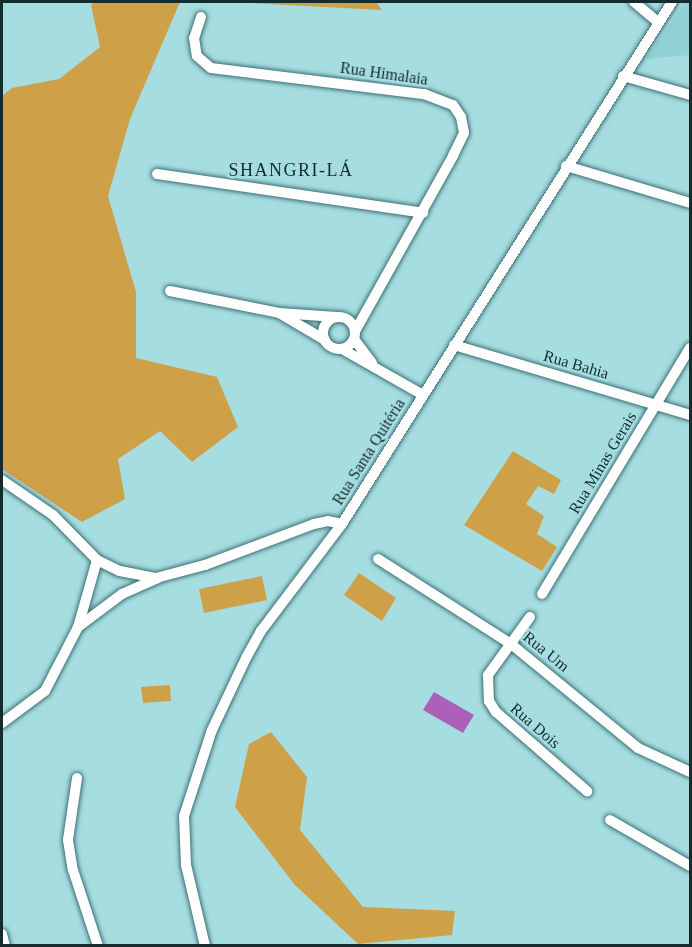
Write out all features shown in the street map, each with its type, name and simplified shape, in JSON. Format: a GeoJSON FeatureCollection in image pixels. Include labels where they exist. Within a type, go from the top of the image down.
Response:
{"type":"FeatureCollection","features":[{"type":"Feature","properties":{"kind":"street"},"geometry":{"type":"LineString","coordinates":[[634,2],[658,22]]}},
{"type":"Feature","properties":{"kind":"street","name":"Rua Santa Quitéria"},"geometry":{"type":"LineString","coordinates":[[205,945],[182,840],[187,805],[212,730],[246,658],[261,631],[342,524],[566,166],[672,2]]}},
{"type":"Feature","properties":{"kind":"street","name":"Rua Himalaia"},"geometry":{"type":"LineString","coordinates":[[201,17],[195,38],[197,56],[211,68],[424,94],[453,105],[462,117],[464,134],[423,213],[367,306],[354,335]]}},
{"type":"Feature","properties":{"kind":"street"},"geometry":{"type":"LineString","coordinates":[[623,76],[690,95]]}},
{"type":"Feature","properties":{"kind":"street"},"geometry":{"type":"LineString","coordinates":[[566,166],[690,203]]}},
{"type":"Feature","properties":{"kind":"street"},"geometry":{"type":"LineString","coordinates":[[157,174],[423,213]]}},
{"type":"Feature","properties":{"kind":"street"},"geometry":{"type":"LineString","coordinates":[[170,291],[279,313],[341,318],[374,365]]}},
{"type":"Feature","properties":{"kind":"street","name":"Rua Himalaia"},"geometry":{"type":"LineString","coordinates":[[341,318],[367,306]]}},
{"type":"Feature","properties":{"kind":"street"},"geometry":{"type":"LineString","coordinates":[[279,313],[325,340],[333,348],[342,349],[374,365],[423,395]]}},
{"type":"Feature","properties":{"kind":"street"},"geometry":{"type":"LineString","coordinates":[[325,340],[325,328],[341,318]]}},
{"type":"Feature","properties":{"kind":"street"},"geometry":{"type":"LineString","coordinates":[[342,349],[354,335]]}},
{"type":"Feature","properties":{"kind":"street","name":"Rua Bahia"},"geometry":{"type":"LineString","coordinates":[[454,345],[690,415]]}},
{"type":"Feature","properties":{"kind":"street","name":"Rua Minas Gerais"},"geometry":{"type":"LineString","coordinates":[[542,594],[690,348]]}},
{"type":"Feature","properties":{"kind":"street"},"geometry":{"type":"LineString","coordinates":[[2,480],[53,514],[97,560],[120,572],[161,577]]}},
{"type":"Feature","properties":{"kind":"street"},"geometry":{"type":"LineString","coordinates":[[78,627],[122,594],[161,577],[205,565],[314,524],[328,521],[342,524]]}},
{"type":"Feature","properties":{"kind":"street","name":"Rua Um"},"geometry":{"type":"LineString","coordinates":[[378,559],[511,644],[638,748],[690,772]]}},
{"type":"Feature","properties":{"kind":"street"},"geometry":{"type":"LineString","coordinates":[[2,723],[44,693],[78,627],[97,560]]}},
{"type":"Feature","properties":{"kind":"street","name":"Rua Dois"},"geometry":{"type":"LineString","coordinates":[[530,617],[488,675],[489,701],[496,712],[587,791]]}},
{"type":"Feature","properties":{"kind":"street"},"geometry":{"type":"LineString","coordinates":[[77,778],[68,840],[74,870],[98,945]]}},
{"type":"Feature","properties":{"kind":"street"},"geometry":{"type":"LineString","coordinates":[[610,820],[690,866]]}},
{"type":"Feature","properties":{"kind":"street"},"geometry":{"type":"LineString","coordinates":[[2,934],[5,945]]}},
{"type":"Feature","properties":{"kind":"shaded area"},"geometry":{"type":"Polygon","coordinates":[[[95,2],[180,2],[130,119],[108,196],[136,292],[136,358],[217,377],[238,427],[192,462],[160,431],[118,459],[125,499],[82,522],[2,469],[2,96],[12,88],[59,79],[100,47],[91,5],[95,2]]]}},
{"type":"Feature","properties":{"kind":"shaded area"},"geometry":{"type":"Polygon","coordinates":[[[231,2],[376,2],[382,10],[231,2]]]}},
{"type":"Feature","properties":{"kind":"shaded area"},"geometry":{"type":"Polygon","coordinates":[[[685,2],[690,2],[690,55],[646,59],[685,2]]]}},
{"type":"Feature","properties":{"kind":"shaded area"},"geometry":{"type":"Polygon","coordinates":[[[513,451],[561,480],[554,494],[538,486],[526,504],[544,516],[537,534],[557,547],[542,571],[464,525],[513,451]]]}},
{"type":"Feature","properties":{"kind":"shaded area"},"geometry":{"type":"Polygon","coordinates":[[[359,573],[396,598],[382,621],[344,595],[359,573]]]}},
{"type":"Feature","properties":{"kind":"shaded area"},"geometry":{"type":"Polygon","coordinates":[[[262,576],[267,600],[204,613],[199,589],[262,576]]]}},
{"type":"Feature","properties":{"kind":"shaded area"},"geometry":{"type":"Polygon","coordinates":[[[170,685],[171,701],[143,703],[141,687],[170,685]]]}},
{"type":"Feature","properties":{"kind":"shaded area"},"geometry":{"type":"Polygon","coordinates":[[[434,692],[474,715],[463,733],[423,710],[434,692]]]}},
{"type":"Feature","properties":{"kind":"shaded area"},"geometry":{"type":"Polygon","coordinates":[[[271,732],[307,777],[300,830],[363,907],[455,911],[452,935],[358,944],[294,884],[235,807],[249,744],[271,732]]]}},
{"type":"Feature","properties":{"kind":"district","name":"SHANGRI-LÁ"},"geometry":{"type":"Point","coordinates":[291,170]}}]}
